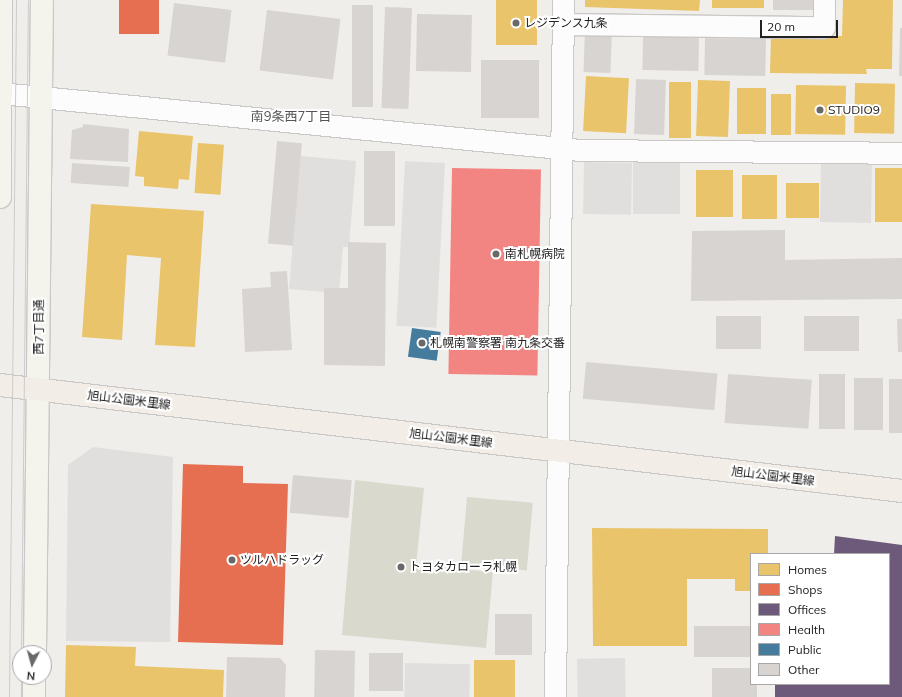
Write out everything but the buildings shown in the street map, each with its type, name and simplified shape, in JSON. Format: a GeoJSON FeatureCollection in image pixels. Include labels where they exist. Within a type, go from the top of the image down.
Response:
{"type":"FeatureCollection","features":[{"type":"Feature","properties":{"kind":"main road","name":"旭山公園米里線"},"geometry":{"type":"LineString","coordinates":[[0,386],[902,491]]}},
{"type":"Feature","properties":{"kind":"street"},"geometry":{"type":"LineString","coordinates":[[0,197],[1,0]]}},
{"type":"Feature","properties":{"kind":"street","name":"西7丁目通"},"geometry":{"type":"LineString","coordinates":[[35,645],[42,0]]}},
{"type":"Feature","properties":{"kind":"street"},"geometry":{"type":"LineString","coordinates":[[555,697],[563,0]]}},
{"type":"Feature","properties":{"kind":"street"},"geometry":{"type":"LineString","coordinates":[[563,24],[824,27],[824,0]]}},
{"type":"Feature","properties":{"kind":"street"},"geometry":{"type":"LineString","coordinates":[[0,93],[562,148],[902,153]]}},
{"type":"Feature","properties":{"kind":"street"},"geometry":{"type":"LineString","coordinates":[[34,685],[34,697]]}},
{"type":"Feature","properties":{"kind":"shaded area"},"geometry":{"type":"Polygon","coordinates":[[[300,156],[356,161],[349,247],[343,247],[339,293],[289,289],[300,156]]]}},
{"type":"Feature","properties":{"kind":"shaded area"},"geometry":{"type":"Polygon","coordinates":[[[405,161],[445,163],[436,328],[396,326],[405,161]]]}},
{"type":"Feature","properties":{"kind":"shaded area"},"geometry":{"type":"Polygon","coordinates":[[[821,161],[872,162],[871,223],[820,222],[821,161]]]}},
{"type":"Feature","properties":{"kind":"shaded area"},"geometry":{"type":"Polygon","coordinates":[[[584,162],[632,163],[631,215],[583,214],[584,162]]]}},
{"type":"Feature","properties":{"kind":"shaded area"},"geometry":{"type":"Polygon","coordinates":[[[633,162],[680,162],[680,214],[633,214],[633,162]]]}},
{"type":"Feature","properties":{"kind":"shaded area"},"geometry":{"type":"Polygon","coordinates":[[[93,447],[173,457],[170,642],[66,641],[68,465],[93,447]]]}},
{"type":"Feature","properties":{"kind":"shaded area"},"geometry":{"type":"Polygon","coordinates":[[[355,480],[424,488],[416,566],[493,572],[486,648],[342,635],[355,480]]]}},
{"type":"Feature","properties":{"kind":"shaded area"},"geometry":{"type":"Polygon","coordinates":[[[467,497],[533,503],[527,570],[461,565],[467,497]]]}},
{"type":"Feature","properties":{"kind":"shaded area"},"geometry":{"type":"Polygon","coordinates":[[[625,658],[626,697],[578,697],[577,659],[625,658]]]}},
{"type":"Feature","properties":{"kind":"shaded area"},"geometry":{"type":"Polygon","coordinates":[[[405,663],[470,664],[469,697],[404,697],[405,663]]]}},
{"type":"Feature","properties":{"kind":"tram line"},"geometry":{"type":"LineString","coordinates":[[9,697],[16,0]]}},
{"type":"Feature","properties":{"kind":"tram line"},"geometry":{"type":"LineString","coordinates":[[21,645],[28,0]]}},
{"type":"Feature","properties":{"kind":"tram line"},"geometry":{"type":"LineString","coordinates":[[21,685],[21,697]]}},
{"type":"Feature","properties":{"kind":"place","name":"レジデンス九条"},"geometry":{"type":"Point","coordinates":[516,23]}},
{"type":"Feature","properties":{"kind":"place","name":"STUDIO9"},"geometry":{"type":"Point","coordinates":[820,110]}},
{"type":"Feature","properties":{"kind":"place","name":"南札幌病院"},"geometry":{"type":"Point","coordinates":[496,254]}},
{"type":"Feature","properties":{"kind":"place","name":"札幌南警察署 南九条交番"},"geometry":{"type":"Point","coordinates":[422,343]}},
{"type":"Feature","properties":{"kind":"place","name":"ツルハドラッグ"},"geometry":{"type":"Point","coordinates":[232,560]}},
{"type":"Feature","properties":{"kind":"place","name":"トヨタカローラ札幌"},"geometry":{"type":"Point","coordinates":[401,567]}},
{"type":"Feature","properties":{"kind":"district","name":"南9条西7丁目"},"geometry":{"type":"Point","coordinates":[291,116]}}]}
